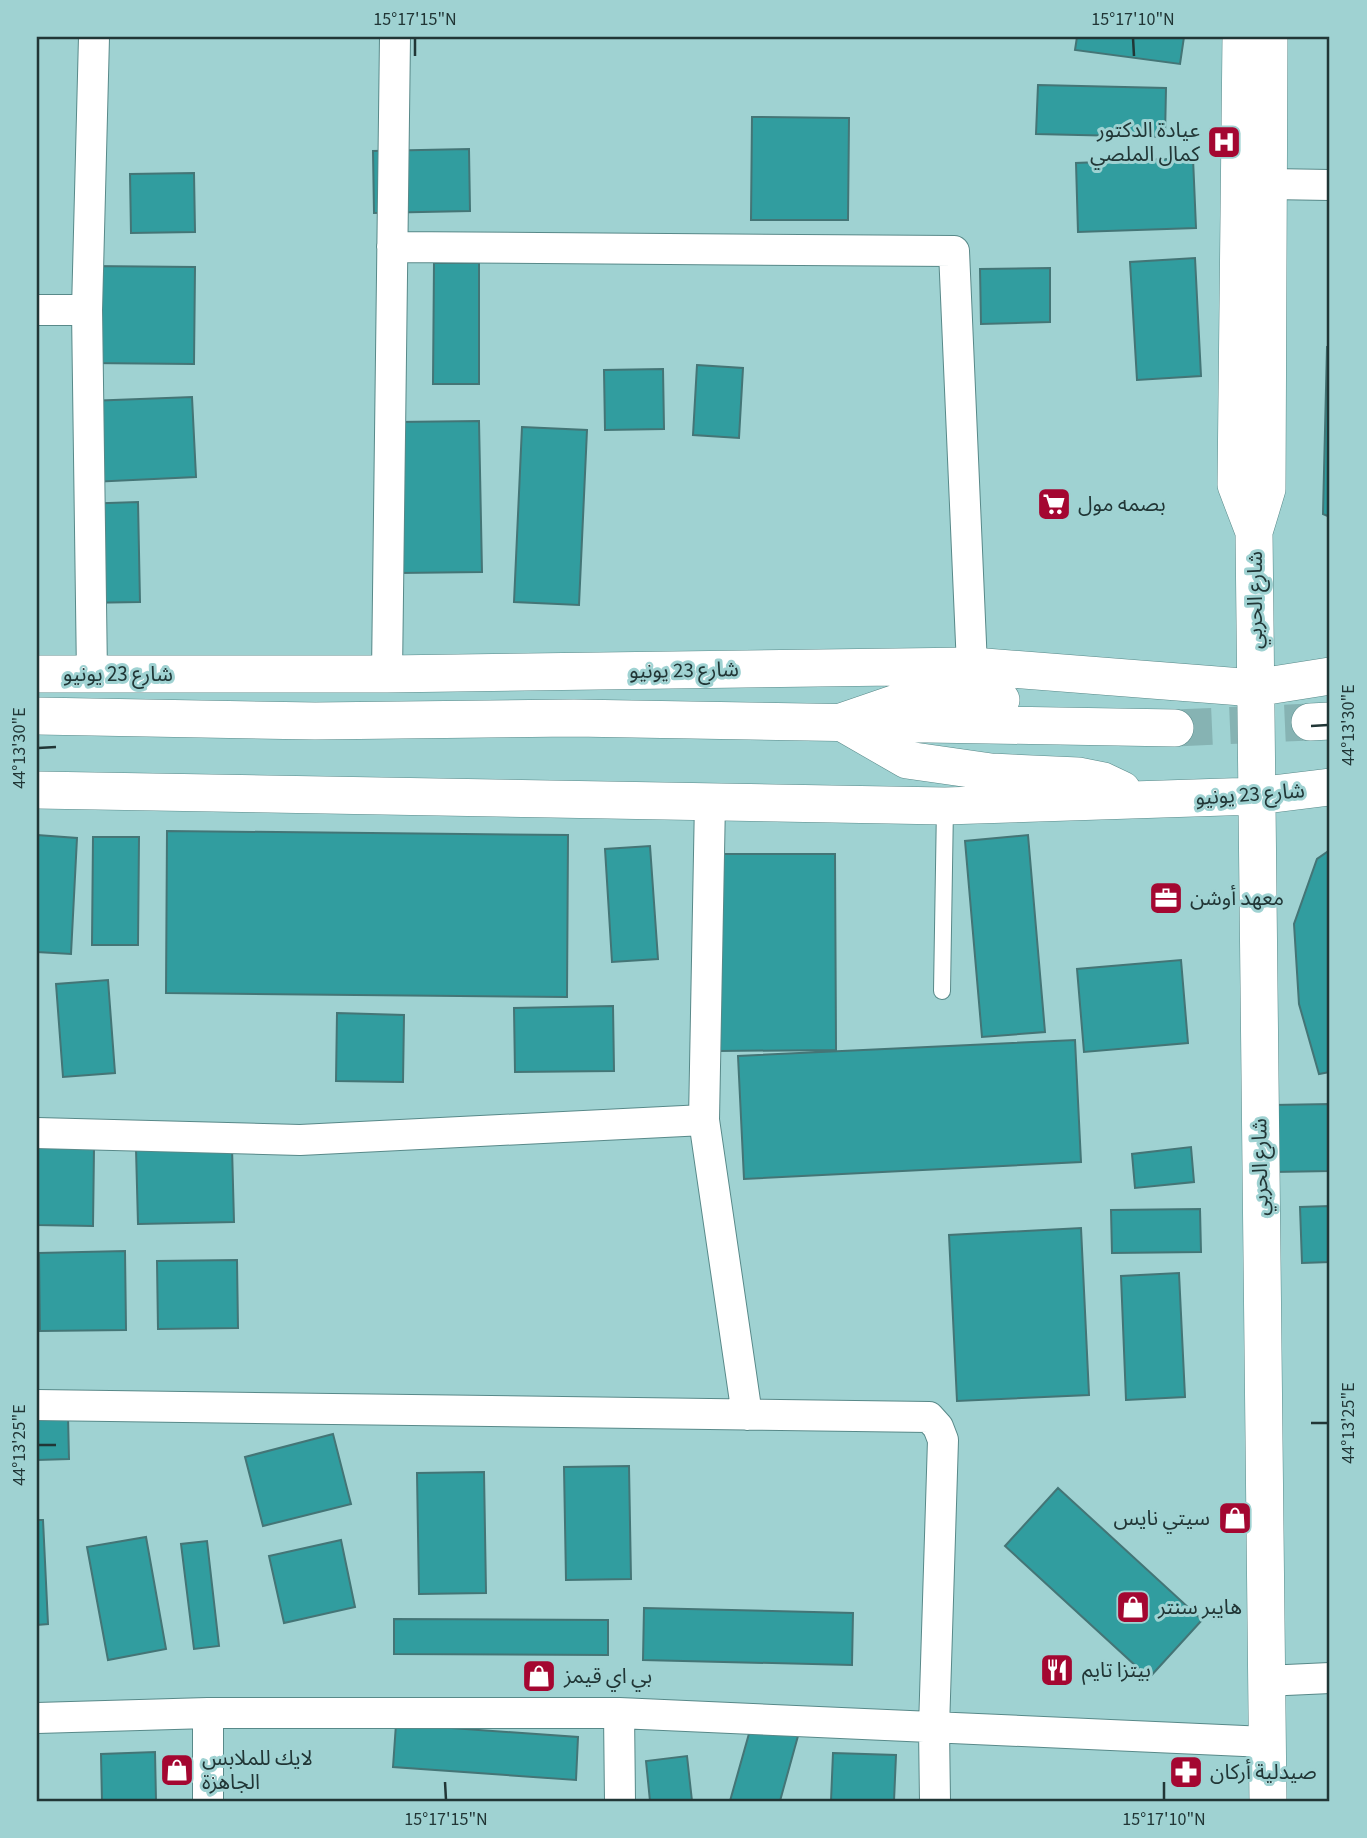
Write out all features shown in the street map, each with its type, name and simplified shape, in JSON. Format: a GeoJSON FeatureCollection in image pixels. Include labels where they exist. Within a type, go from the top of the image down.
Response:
{"type":"FeatureCollection","features":[{"type":"Feature","properties":{"kind":"street"},"geometry":{"type":"LineString","coordinates":[[92,675],[88,310],[94,37]]}},
{"type":"Feature","properties":{"kind":"street"},"geometry":{"type":"LineString","coordinates":[[387,674],[395,37]]}},
{"type":"Feature","properties":{"kind":"street","name":"شارع الحربي"},"geometry":{"type":"LineString","coordinates":[[1241,37],[1236,485],[1254,532]]}},
{"type":"Feature","properties":{"kind":"street","name":"شارع الحربي"},"geometry":{"type":"LineString","coordinates":[[1268,1801],[1254,532],[1267,489],[1269,37]]}},
{"type":"Feature","properties":{"kind":"street"},"geometry":{"type":"LineString","coordinates":[[1269,184],[1330,185]]}},
{"type":"Feature","properties":{"kind":"street"},"geometry":{"type":"LineString","coordinates":[[392,247],[954,251],[972,666]]}},
{"type":"Feature","properties":{"kind":"street"},"geometry":{"type":"LineString","coordinates":[[37,310],[88,310]]}},
{"type":"Feature","properties":{"kind":"street","name":"شارع 23 يونيو"},"geometry":{"type":"LineString","coordinates":[[37,674],[387,674],[972,666],[1255,688],[1330,676]]}},
{"type":"Feature","properties":{"kind":"street"},"geometry":{"type":"LineString","coordinates":[[841,722],[914,697],[1106,702],[1156,681]]}},
{"type":"Feature","properties":{"kind":"street"},"geometry":{"type":"LineString","coordinates":[[37,716],[315,721],[574,718],[1175,728]]}},
{"type":"Feature","properties":{"kind":"street"},"geometry":{"type":"LineString","coordinates":[[841,722],[907,760],[991,772],[1077,776],[1104,781],[1140,800]]}},
{"type":"Feature","properties":{"kind":"street","name":"شارع 23 يونيو"},"geometry":{"type":"LineString","coordinates":[[37,790],[944,806],[1256,796],[1330,787]]}},
{"type":"Feature","properties":{"kind":"street"},"geometry":{"type":"LineString","coordinates":[[710,801],[704,1120],[747,1415]]}},
{"type":"Feature","properties":{"kind":"street"},"geometry":{"type":"LineString","coordinates":[[37,1133],[300,1140],[704,1120]]}},
{"type":"Feature","properties":{"kind":"street"},"geometry":{"type":"LineString","coordinates":[[37,1405],[929,1417],[938,1427],[943,1440],[934,1728],[936,1801]]}},
{"type":"Feature","properties":{"kind":"street"},"geometry":{"type":"LineString","coordinates":[[1265,1681],[1330,1678]]}},
{"type":"Feature","properties":{"kind":"street"},"geometry":{"type":"LineString","coordinates":[[37,1718],[208,1713],[620,1713],[1266,1742]]}},
{"type":"Feature","properties":{"kind":"street"},"geometry":{"type":"LineString","coordinates":[[208,1713],[208,1801]]}},
{"type":"Feature","properties":{"kind":"street"},"geometry":{"type":"LineString","coordinates":[[620,1713],[620,1801]]}},
{"type":"Feature","properties":{"kind":"lane"},"geometry":{"type":"LineString","coordinates":[[942,991],[944,806]]}},
{"type":"Feature","properties":{"kind":"building"},"geometry":{"type":"Polygon","coordinates":[[[1077,37],[1184,37],[1180,64],[1075,50],[1077,37]]]}},
{"type":"Feature","properties":{"kind":"building"},"geometry":{"type":"Polygon","coordinates":[[[1038,85],[1166,88],[1165,137],[1036,134],[1038,85]]]}},
{"type":"Feature","properties":{"kind":"building"},"geometry":{"type":"Polygon","coordinates":[[[752,117],[849,118],[848,220],[751,220],[752,117]]]}},
{"type":"Feature","properties":{"kind":"building"},"geometry":{"type":"Polygon","coordinates":[[[469,149],[470,211],[374,213],[373,151],[469,149]]]}},
{"type":"Feature","properties":{"kind":"building"},"geometry":{"type":"Polygon","coordinates":[[[1193,158],[1196,228],[1078,232],[1076,163],[1193,158]]]}},
{"type":"Feature","properties":{"kind":"building"},"geometry":{"type":"Polygon","coordinates":[[[194,173],[195,232],[131,233],[130,174],[194,173]]]}},
{"type":"Feature","properties":{"kind":"building"},"geometry":{"type":"Polygon","coordinates":[[[1195,258],[1201,376],[1137,380],[1130,262],[1195,258]]]}},
{"type":"Feature","properties":{"kind":"building"},"geometry":{"type":"Polygon","coordinates":[[[434,263],[479,263],[479,384],[433,384],[434,263]]]}},
{"type":"Feature","properties":{"kind":"building"},"geometry":{"type":"Polygon","coordinates":[[[89,266],[195,267],[194,364],[88,363],[89,266]]]}},
{"type":"Feature","properties":{"kind":"building"},"geometry":{"type":"Polygon","coordinates":[[[1050,268],[1050,322],[981,324],[980,269],[1050,268]]]}},
{"type":"Feature","properties":{"kind":"building"},"geometry":{"type":"Polygon","coordinates":[[[1327,347],[1330,347],[1330,517],[1323,514],[1327,347]]]}},
{"type":"Feature","properties":{"kind":"building"},"geometry":{"type":"Polygon","coordinates":[[[697,365],[743,368],[739,438],[693,435],[697,365]]]}},
{"type":"Feature","properties":{"kind":"building"},"geometry":{"type":"Polygon","coordinates":[[[663,369],[664,429],[605,430],[604,370],[663,369]]]}},
{"type":"Feature","properties":{"kind":"building"},"geometry":{"type":"Polygon","coordinates":[[[192,397],[196,477],[91,482],[88,401],[192,397]]]}},
{"type":"Feature","properties":{"kind":"building"},"geometry":{"type":"Polygon","coordinates":[[[479,421],[482,572],[399,573],[396,422],[479,421]]]}},
{"type":"Feature","properties":{"kind":"building"},"geometry":{"type":"Polygon","coordinates":[[[522,427],[587,430],[579,605],[514,602],[522,427]]]}},
{"type":"Feature","properties":{"kind":"building"},"geometry":{"type":"Polygon","coordinates":[[[138,502],[140,602],[81,603],[79,504],[138,502]]]}},
{"type":"Feature","properties":{"kind":"building"},"geometry":{"type":"Polygon","coordinates":[[[167,831],[568,835],[567,997],[166,993],[167,831]]]}},
{"type":"Feature","properties":{"kind":"building"},"geometry":{"type":"Polygon","coordinates":[[[37,835],[77,838],[71,954],[37,952],[37,835]]]}},
{"type":"Feature","properties":{"kind":"building"},"geometry":{"type":"Polygon","coordinates":[[[1028,835],[1045,1032],[982,1037],[965,841],[1028,835]]]}},
{"type":"Feature","properties":{"kind":"building"},"geometry":{"type":"Polygon","coordinates":[[[93,837],[139,837],[138,945],[92,945],[93,837]]]}},
{"type":"Feature","properties":{"kind":"building"},"geometry":{"type":"Polygon","coordinates":[[[650,846],[658,959],[612,962],[605,849],[650,846]]]}},
{"type":"Feature","properties":{"kind":"building"},"geometry":{"type":"Polygon","coordinates":[[[1330,850],[1330,1072],[1319,1074],[1299,1004],[1294,924],[1317,859],[1330,850]]]}},
{"type":"Feature","properties":{"kind":"building"},"geometry":{"type":"Polygon","coordinates":[[[717,854],[835,854],[836,1050],[718,1051],[717,854]]]}},
{"type":"Feature","properties":{"kind":"building"},"geometry":{"type":"Polygon","coordinates":[[[1181,960],[1188,1043],[1084,1052],[1077,969],[1181,960]]]}},
{"type":"Feature","properties":{"kind":"building"},"geometry":{"type":"Polygon","coordinates":[[[108,980],[115,1073],[63,1077],[56,984],[108,980]]]}},
{"type":"Feature","properties":{"kind":"building"},"geometry":{"type":"Polygon","coordinates":[[[613,1006],[614,1071],[515,1072],[514,1008],[613,1006]]]}},
{"type":"Feature","properties":{"kind":"building"},"geometry":{"type":"Polygon","coordinates":[[[337,1013],[404,1015],[403,1082],[336,1081],[337,1013]]]}},
{"type":"Feature","properties":{"kind":"building"},"geometry":{"type":"Polygon","coordinates":[[[1075,1040],[1081,1162],[744,1179],[738,1056],[1075,1040]]]}},
{"type":"Feature","properties":{"kind":"building"},"geometry":{"type":"Polygon","coordinates":[[[1330,1104],[1330,1171],[1274,1172],[1273,1105],[1330,1104]]]}},
{"type":"Feature","properties":{"kind":"building"},"geometry":{"type":"Polygon","coordinates":[[[37,1147],[94,1148],[93,1226],[37,1225],[37,1147]]]}},
{"type":"Feature","properties":{"kind":"building"},"geometry":{"type":"Polygon","coordinates":[[[232,1147],[234,1222],[138,1224],[136,1149],[232,1147]]]}},
{"type":"Feature","properties":{"kind":"building"},"geometry":{"type":"Polygon","coordinates":[[[1191,1147],[1194,1182],[1135,1188],[1132,1154],[1191,1147]]]}},
{"type":"Feature","properties":{"kind":"building"},"geometry":{"type":"Polygon","coordinates":[[[1330,1206],[1330,1262],[1302,1263],[1300,1207],[1330,1206]]]}},
{"type":"Feature","properties":{"kind":"building"},"geometry":{"type":"Polygon","coordinates":[[[1200,1209],[1201,1252],[1112,1253],[1111,1210],[1200,1209]]]}},
{"type":"Feature","properties":{"kind":"building"},"geometry":{"type":"Polygon","coordinates":[[[1081,1228],[1089,1395],[957,1401],[949,1235],[1081,1228]]]}},
{"type":"Feature","properties":{"kind":"building"},"geometry":{"type":"Polygon","coordinates":[[[125,1251],[126,1330],[40,1331],[39,1253],[125,1251]]]}},
{"type":"Feature","properties":{"kind":"building"},"geometry":{"type":"Polygon","coordinates":[[[237,1260],[238,1328],[158,1329],[157,1261],[237,1260]]]}},
{"type":"Feature","properties":{"kind":"building"},"geometry":{"type":"Polygon","coordinates":[[[1179,1273],[1185,1397],[1126,1400],[1121,1276],[1179,1273]]]}},
{"type":"Feature","properties":{"kind":"building"},"geometry":{"type":"Polygon","coordinates":[[[68,1416],[69,1459],[37,1460],[37,1417],[68,1416]]]}},
{"type":"Feature","properties":{"kind":"building"},"geometry":{"type":"Polygon","coordinates":[[[333,1434],[351,1504],[263,1526],[245,1457],[333,1434]]]}},
{"type":"Feature","properties":{"kind":"building"},"geometry":{"type":"Polygon","coordinates":[[[629,1466],[631,1579],[566,1580],[564,1467],[629,1466]]]}},
{"type":"Feature","properties":{"kind":"building"},"geometry":{"type":"Polygon","coordinates":[[[484,1472],[486,1593],[419,1594],[417,1473],[484,1472]]]}},
{"type":"Feature","properties":{"kind":"building"},"geometry":{"type":"Polygon","coordinates":[[[1058,1488],[1202,1620],[1149,1678],[1005,1546],[1058,1488]]]}},
{"type":"Feature","properties":{"kind":"building"},"geometry":{"type":"Polygon","coordinates":[[[37,1520],[43,1520],[48,1624],[37,1625],[37,1520]]]}},
{"type":"Feature","properties":{"kind":"building"},"geometry":{"type":"Polygon","coordinates":[[[146,1537],[166,1649],[108,1660],[87,1547],[146,1537]]]}},
{"type":"Feature","properties":{"kind":"building"},"geometry":{"type":"Polygon","coordinates":[[[341,1540],[355,1607],[284,1623],[269,1556],[341,1540]]]}},
{"type":"Feature","properties":{"kind":"building"},"geometry":{"type":"Polygon","coordinates":[[[207,1541],[219,1646],[194,1649],[181,1544],[207,1541]]]}},
{"type":"Feature","properties":{"kind":"building"},"geometry":{"type":"Polygon","coordinates":[[[644,1608],[853,1613],[852,1665],[643,1660],[644,1608]]]}},
{"type":"Feature","properties":{"kind":"building"},"geometry":{"type":"Polygon","coordinates":[[[394,1619],[608,1620],[608,1655],[394,1654],[394,1619]]]}},
{"type":"Feature","properties":{"kind":"building"},"geometry":{"type":"Polygon","coordinates":[[[752,1723],[798,1736],[780,1801],[730,1801],[752,1723]]]}},
{"type":"Feature","properties":{"kind":"building"},"geometry":{"type":"Polygon","coordinates":[[[396,1724],[578,1737],[576,1780],[393,1767],[396,1724]]]}},
{"type":"Feature","properties":{"kind":"building"},"geometry":{"type":"Polygon","coordinates":[[[155,1752],[156,1801],[102,1801],[101,1754],[155,1752]]]}},
{"type":"Feature","properties":{"kind":"building"},"geometry":{"type":"Polygon","coordinates":[[[833,1753],[896,1755],[894,1801],[831,1801],[833,1753]]]}},
{"type":"Feature","properties":{"kind":"building"},"geometry":{"type":"Polygon","coordinates":[[[687,1756],[692,1801],[650,1801],[646,1761],[687,1756]]]}},
{"type":"Feature","properties":{"kind":"tunnel"},"geometry":{"type":"LineString","coordinates":[[1175,728],[1310,722]]}},
{"type":"Feature","properties":{"kind":"place","name":"عيادة الدكتور كمال الملصي"},"geometry":{"type":"Point","coordinates":[1224,142]}},
{"type":"Feature","properties":{"kind":"place","name":"بصمه مول"},"geometry":{"type":"Point","coordinates":[1054,504]}},
{"type":"Feature","properties":{"kind":"place","name":"معهد أوشن"},"geometry":{"type":"Point","coordinates":[1166,898]}},
{"type":"Feature","properties":{"kind":"place","name":"سيتي نايس"},"geometry":{"type":"Point","coordinates":[1235,1518]}},
{"type":"Feature","properties":{"kind":"place","name":"هايبر سنتر"},"geometry":{"type":"Point","coordinates":[1133,1607]}},
{"type":"Feature","properties":{"kind":"place","name":"بيتزا تايم"},"geometry":{"type":"Point","coordinates":[1057,1670]}},
{"type":"Feature","properties":{"kind":"place","name":"بي اي قيمز"},"geometry":{"type":"Point","coordinates":[539,1676]}},
{"type":"Feature","properties":{"kind":"place","name":"لايك للملابس الجاهزة"},"geometry":{"type":"Point","coordinates":[177,1770]}},
{"type":"Feature","properties":{"kind":"place","name":"صيدلية أركان"},"geometry":{"type":"Point","coordinates":[1186,1772]}}]}
